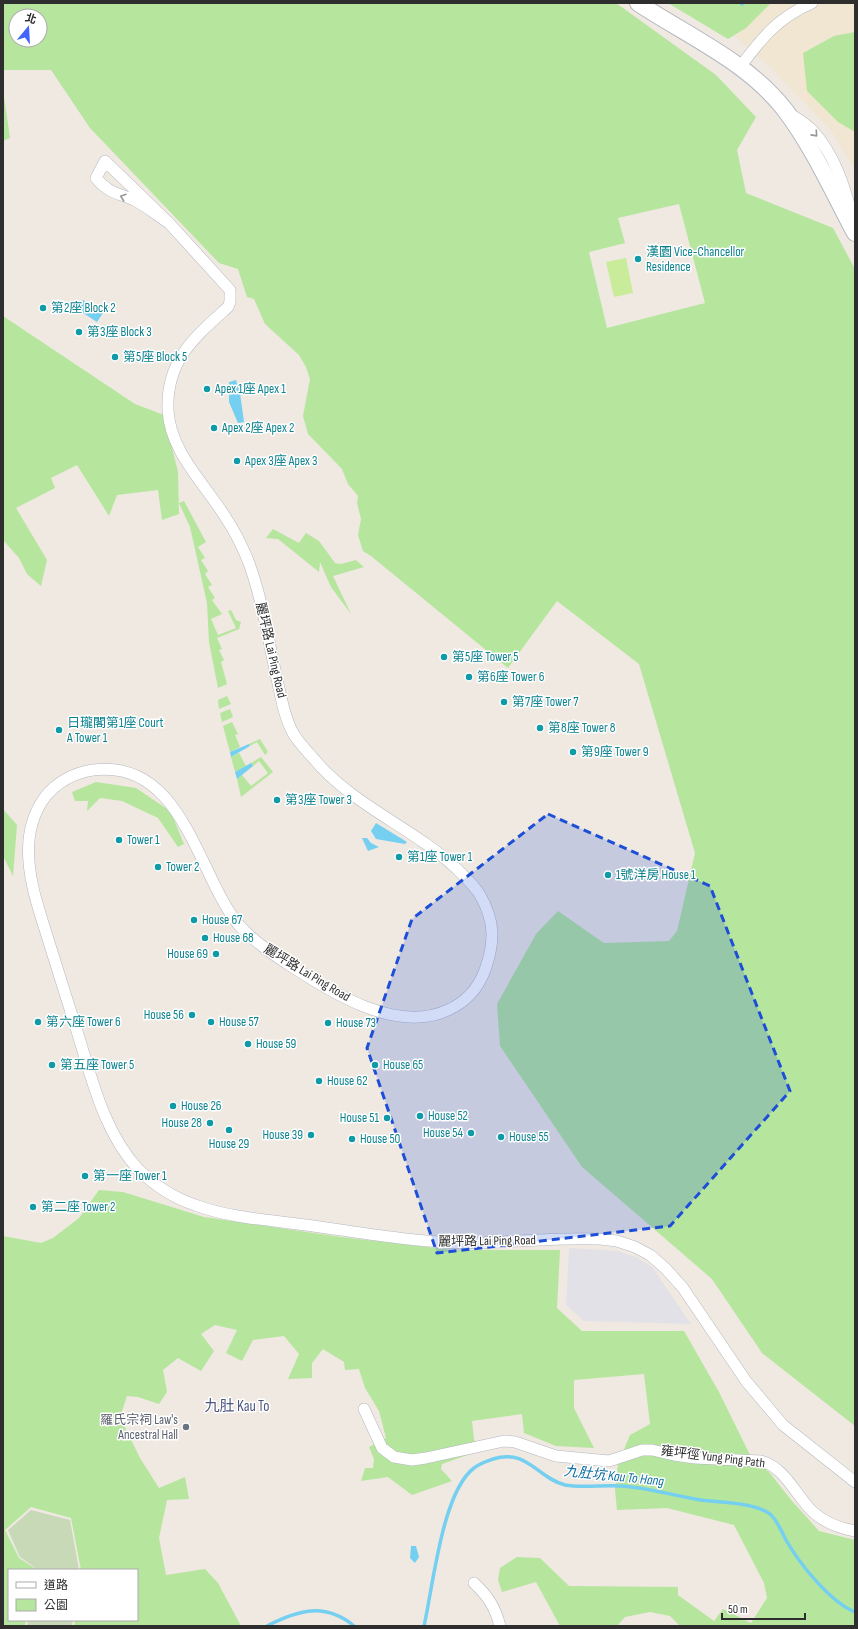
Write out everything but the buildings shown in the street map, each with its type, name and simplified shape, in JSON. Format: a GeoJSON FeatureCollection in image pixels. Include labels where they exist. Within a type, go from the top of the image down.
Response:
{"type":"FeatureCollection","features":[{"type":"Feature","properties":{"kind":"main road"},"geometry":{"type":"LineString","coordinates":[[638,3],[740,67],[764,87],[784,109],[811,150],[855,233]]}},
{"type":"Feature","properties":{"kind":"street"},"geometry":{"type":"LineString","coordinates":[[740,67],[771,29],[790,13],[812,3]]}},
{"type":"Feature","properties":{"kind":"street"},"geometry":{"type":"LineString","coordinates":[[784,109],[812,130],[823,143],[844,183],[855,226]]}},
{"type":"Feature","properties":{"kind":"street","name":"麗坪路 Lai Ping Road"},"geometry":{"type":"LineString","coordinates":[[169,222],[134,201],[113,193],[102,185],[96,178],[105,161],[169,222],[230,290],[231,295],[228,307],[186,347],[174,369],[168,409],[172,433],[184,457],[227,519],[244,551],[255,580],[284,710],[292,732],[319,766],[342,787],[433,848],[466,878],[481,897],[494,928],[488,964],[481,980],[472,993],[461,1003],[431,1017],[407,1018],[378,1011],[352,1001],[293,967],[262,947],[239,925],[223,901],[207,866],[178,814],[163,796],[147,782],[129,773],[106,769],[82,772],[63,781],[47,794],[36,812],[29,839],[29,867],[40,916],[98,1095],[114,1136],[134,1164],[159,1187],[182,1200],[219,1212],[424,1241],[474,1243],[600,1239],[617,1241],[643,1251],[658,1261],[673,1276],[746,1382],[783,1425],[855,1482]]}},
{"type":"Feature","properties":{"kind":"street","name":"雍坪徑 Yung Ping Path"},"geometry":{"type":"LineString","coordinates":[[364,1409],[382,1448],[394,1457],[412,1460],[504,1441],[515,1442],[556,1456],[609,1461],[642,1450],[652,1450],[695,1458],[761,1461],[770,1463],[778,1470],[806,1504],[822,1519],[830,1524],[855,1531]]}},
{"type":"Feature","properties":{"kind":"street"},"geometry":{"type":"LineString","coordinates":[[474,1583],[487,1595],[493,1605],[500,1626]]}},
{"type":"Feature","properties":{"kind":"highlighted area"},"geometry":{"type":"Polygon","coordinates":[[[548,814],[710,886],[790,1091],[670,1226],[437,1253],[367,1048],[412,919],[548,814]]]}},
{"type":"Feature","properties":{"kind":"shaded area"},"geometry":{"type":"Polygon","coordinates":[[[771,3],[855,3],[855,170],[831,130],[769,66],[734,36],[746,28],[771,3]]]}},
{"type":"Feature","properties":{"kind":"shaded area"},"geometry":{"type":"Polygon","coordinates":[[[569,1248],[618,1251],[636,1257],[652,1267],[691,1324],[584,1321],[566,1305],[569,1248]]]}},
{"type":"Feature","properties":{"kind":"green space"},"geometry":{"type":"Polygon","coordinates":[[[3,3],[616,3],[716,75],[756,117],[737,150],[746,193],[833,228],[855,269],[855,1426],[762,1353],[712,1279],[582,1167],[500,1046],[497,1004],[536,934],[558,911],[604,943],[669,941],[677,931],[695,853],[639,664],[557,601],[508,668],[363,551],[358,535],[361,519],[357,503],[358,496],[348,484],[342,469],[308,434],[303,416],[310,379],[306,367],[299,355],[265,324],[254,299],[247,297],[238,269],[219,263],[90,128],[51,70],[3,70],[3,3]],[[679,204],[618,218],[625,243],[589,252],[607,328],[705,303],[679,204]]]}},
{"type":"Feature","properties":{"kind":"green space"},"geometry":{"type":"Polygon","coordinates":[[[668,3],[771,3],[746,28],[728,39],[668,3]]]}},
{"type":"Feature","properties":{"kind":"green space"},"geometry":{"type":"Polygon","coordinates":[[[855,32],[855,132],[838,122],[807,91],[803,53],[834,36],[855,32]]]}},
{"type":"Feature","properties":{"kind":"green space"},"geometry":{"type":"Polygon","coordinates":[[[3,90],[10,138],[3,141],[3,90]]]}},
{"type":"Feature","properties":{"kind":"green space"},"geometry":{"type":"Polygon","coordinates":[[[626,258],[633,293],[614,297],[606,262],[626,258]]]}},
{"type":"Feature","properties":{"kind":"green space"},"geometry":{"type":"Polygon","coordinates":[[[3,316],[135,404],[164,415],[178,472],[179,514],[162,520],[158,490],[117,495],[109,516],[77,465],[51,478],[55,488],[16,508],[47,560],[41,586],[27,574],[19,558],[3,540],[3,316]]]}},
{"type":"Feature","properties":{"kind":"green space"},"geometry":{"type":"Polygon","coordinates":[[[184,501],[206,542],[198,547],[205,558],[201,560],[208,571],[205,574],[212,585],[208,587],[215,598],[212,600],[222,614],[211,619],[218,635],[236,628],[228,611],[231,610],[236,620],[241,622],[239,629],[217,638],[222,649],[219,650],[224,660],[221,662],[227,684],[218,688],[209,642],[207,603],[190,527],[179,503],[184,501]]]}},
{"type":"Feature","properties":{"kind":"green space"},"geometry":{"type":"Polygon","coordinates":[[[273,529],[299,543],[306,533],[319,541],[335,563],[341,564],[356,560],[364,567],[333,576],[351,614],[331,587],[320,562],[319,572],[278,539],[266,538],[273,529]]]}},
{"type":"Feature","properties":{"kind":"green space"},"geometry":{"type":"Polygon","coordinates":[[[227,696],[231,704],[219,709],[218,700],[227,696]]]}},
{"type":"Feature","properties":{"kind":"green space"},"geometry":{"type":"Polygon","coordinates":[[[230,709],[233,717],[222,722],[220,713],[230,709]]]}},
{"type":"Feature","properties":{"kind":"green space"},"geometry":{"type":"Polygon","coordinates":[[[232,722],[238,734],[235,735],[240,747],[230,752],[223,726],[232,722]]]}},
{"type":"Feature","properties":{"kind":"green space"},"geometry":{"type":"Polygon","coordinates":[[[260,739],[268,752],[265,755],[257,742],[250,746],[249,744],[260,739]]]}},
{"type":"Feature","properties":{"kind":"green space"},"geometry":{"type":"Polygon","coordinates":[[[239,753],[246,766],[235,772],[231,757],[239,753]]]}},
{"type":"Feature","properties":{"kind":"green space"},"geometry":{"type":"Polygon","coordinates":[[[261,757],[273,772],[241,797],[237,779],[242,775],[251,786],[268,773],[259,761],[253,766],[251,763],[261,757]]]}},
{"type":"Feature","properties":{"kind":"green space"},"geometry":{"type":"Polygon","coordinates":[[[96,782],[136,788],[167,809],[173,817],[184,844],[178,847],[158,818],[122,801],[100,798],[87,811],[88,801],[75,801],[72,792],[96,782]]]}},
{"type":"Feature","properties":{"kind":"green space"},"geometry":{"type":"Polygon","coordinates":[[[3,809],[17,825],[13,876],[3,856],[3,809]]]}},
{"type":"Feature","properties":{"kind":"green space"},"geometry":{"type":"Polygon","coordinates":[[[99,1190],[123,1192],[204,1217],[341,1237],[453,1250],[560,1250],[557,1308],[582,1331],[684,1331],[719,1392],[751,1457],[769,1472],[792,1501],[819,1531],[855,1540],[855,1626],[680,1626],[670,1616],[650,1612],[625,1617],[617,1626],[560,1626],[536,1582],[502,1592],[498,1580],[500,1568],[517,1557],[540,1558],[569,1586],[678,1587],[678,1595],[714,1621],[723,1609],[751,1623],[767,1598],[764,1583],[734,1525],[667,1508],[617,1510],[615,1490],[618,1464],[630,1435],[650,1424],[644,1374],[574,1380],[574,1408],[594,1448],[556,1446],[524,1433],[522,1414],[472,1421],[474,1439],[479,1451],[442,1464],[441,1469],[452,1481],[412,1495],[388,1477],[361,1481],[365,1468],[373,1468],[374,1459],[369,1447],[386,1438],[379,1411],[365,1388],[359,1369],[345,1370],[344,1362],[323,1349],[312,1363],[312,1378],[288,1379],[299,1354],[284,1336],[253,1340],[242,1361],[226,1353],[237,1330],[215,1325],[201,1334],[214,1351],[201,1371],[178,1358],[163,1370],[167,1392],[159,1404],[138,1397],[127,1396],[120,1417],[140,1458],[159,1488],[185,1477],[189,1499],[167,1500],[159,1538],[166,1575],[205,1569],[218,1583],[241,1626],[74,1626],[75,1621],[138,1621],[138,1569],[81,1569],[71,1518],[31,1507],[5,1530],[19,1558],[36,1569],[8,1569],[8,1621],[26,1621],[25,1626],[3,1626],[3,1236],[41,1243],[53,1238],[79,1218],[99,1190]]]}},
{"type":"Feature","properties":{"kind":"green space"},"geometry":{"type":"Polygon","coordinates":[[[31,1510],[70,1520],[79,1569],[37,1569],[20,1557],[8,1530],[31,1510]]]}},
{"type":"Feature","properties":{"kind":"green space"},"geometry":{"type":"Polygon","coordinates":[[[28,1621],[73,1621],[72,1626],[27,1626],[28,1621]]]}},
{"type":"Feature","properties":{"kind":"water"},"geometry":{"type":"Polygon","coordinates":[[[83,300],[103,313],[97,322],[77,309],[83,300]]]}},
{"type":"Feature","properties":{"kind":"water"},"geometry":{"type":"Polygon","coordinates":[[[236,380],[240,393],[244,422],[238,423],[229,402],[229,382],[236,380]]]}},
{"type":"Feature","properties":{"kind":"water"},"geometry":{"type":"Polygon","coordinates":[[[249,744],[250,746],[231,757],[230,752],[249,744]]]}},
{"type":"Feature","properties":{"kind":"water"},"geometry":{"type":"Polygon","coordinates":[[[251,763],[253,766],[237,779],[235,772],[251,763]]]}},
{"type":"Feature","properties":{"kind":"water"},"geometry":{"type":"Polygon","coordinates":[[[376,823],[407,842],[405,844],[376,839],[371,831],[376,823]]]}},
{"type":"Feature","properties":{"kind":"water"},"geometry":{"type":"Polygon","coordinates":[[[362,838],[367,838],[371,843],[379,847],[368,851],[362,838]]]}},
{"type":"Feature","properties":{"kind":"water"},"geometry":{"type":"Polygon","coordinates":[[[411,1546],[416,1546],[419,1557],[415,1563],[410,1558],[411,1546]]]}},
{"type":"Feature","properties":{"kind":"waterway","name":"九肚坑 Kau To Hang"},"geometry":{"type":"LineString","coordinates":[[424,1626],[440,1541],[446,1518],[454,1497],[463,1480],[474,1468],[486,1461],[505,1457],[515,1457],[531,1465],[555,1481],[565,1485],[630,1487],[701,1500],[746,1505],[763,1510],[770,1514],[775,1520],[799,1560],[816,1581],[836,1600],[855,1612]]}},
{"type":"Feature","properties":{"kind":"waterway","name":"九肚坑 Kau To Hang"},"geometry":{"type":"LineString","coordinates":[[267,1626],[278,1620],[311,1611],[322,1611],[333,1614],[343,1618],[354,1626]]}},
{"type":"Feature","properties":{"kind":"place","name":"漢園 Vice-Chancellor Residence"},"geometry":{"type":"Point","coordinates":[638,259]}},
{"type":"Feature","properties":{"kind":"place","name":"第2座 Block 2"},"geometry":{"type":"Point","coordinates":[43,308]}},
{"type":"Feature","properties":{"kind":"place","name":"第3座 Block 3"},"geometry":{"type":"Point","coordinates":[79,332]}},
{"type":"Feature","properties":{"kind":"place","name":"第5座 Block 5"},"geometry":{"type":"Point","coordinates":[115,357]}},
{"type":"Feature","properties":{"kind":"place","name":"Apex 1座 Apex 1"},"geometry":{"type":"Point","coordinates":[207,389]}},
{"type":"Feature","properties":{"kind":"place","name":"Apex 2座 Apex 2"},"geometry":{"type":"Point","coordinates":[214,428]}},
{"type":"Feature","properties":{"kind":"place","name":"Apex 3座 Apex 3"},"geometry":{"type":"Point","coordinates":[237,461]}},
{"type":"Feature","properties":{"kind":"place","name":"第5座 Tower 5"},"geometry":{"type":"Point","coordinates":[444,657]}},
{"type":"Feature","properties":{"kind":"place","name":"第6座 Tower 6"},"geometry":{"type":"Point","coordinates":[469,677]}},
{"type":"Feature","properties":{"kind":"place","name":"第7座 Tower 7"},"geometry":{"type":"Point","coordinates":[504,702]}},
{"type":"Feature","properties":{"kind":"place","name":"第8座 Tower 8"},"geometry":{"type":"Point","coordinates":[540,728]}},
{"type":"Feature","properties":{"kind":"place","name":"日瓏閣第1座 Court A Tower 1"},"geometry":{"type":"Point","coordinates":[59,730]}},
{"type":"Feature","properties":{"kind":"place","name":"第9座 Tower 9"},"geometry":{"type":"Point","coordinates":[573,752]}},
{"type":"Feature","properties":{"kind":"place","name":"第3座 Tower 3"},"geometry":{"type":"Point","coordinates":[277,800]}},
{"type":"Feature","properties":{"kind":"place","name":"Tower 1"},"geometry":{"type":"Point","coordinates":[119,840]}},
{"type":"Feature","properties":{"kind":"place","name":"第1座 Tower 1"},"geometry":{"type":"Point","coordinates":[399,857]}},
{"type":"Feature","properties":{"kind":"place","name":"Tower 2"},"geometry":{"type":"Point","coordinates":[158,867]}},
{"type":"Feature","properties":{"kind":"place","name":"1號洋房 House 1"},"geometry":{"type":"Point","coordinates":[608,875]}},
{"type":"Feature","properties":{"kind":"place","name":"House 67"},"geometry":{"type":"Point","coordinates":[194,920]}},
{"type":"Feature","properties":{"kind":"place","name":"House 68"},"geometry":{"type":"Point","coordinates":[205,938]}},
{"type":"Feature","properties":{"kind":"place","name":"House 69"},"geometry":{"type":"Point","coordinates":[216,954]}},
{"type":"Feature","properties":{"kind":"place","name":"House 56"},"geometry":{"type":"Point","coordinates":[192,1015]}},
{"type":"Feature","properties":{"kind":"place","name":"第六座 Tower 6"},"geometry":{"type":"Point","coordinates":[38,1022]}},
{"type":"Feature","properties":{"kind":"place","name":"House 57"},"geometry":{"type":"Point","coordinates":[211,1022]}},
{"type":"Feature","properties":{"kind":"place","name":"House 73"},"geometry":{"type":"Point","coordinates":[328,1023]}},
{"type":"Feature","properties":{"kind":"place","name":"House 59"},"geometry":{"type":"Point","coordinates":[248,1044]}},
{"type":"Feature","properties":{"kind":"place","name":"第五座 Tower 5"},"geometry":{"type":"Point","coordinates":[52,1065]}},
{"type":"Feature","properties":{"kind":"place","name":"House 65"},"geometry":{"type":"Point","coordinates":[375,1065]}},
{"type":"Feature","properties":{"kind":"place","name":"House 62"},"geometry":{"type":"Point","coordinates":[319,1081]}},
{"type":"Feature","properties":{"kind":"place","name":"House 26"},"geometry":{"type":"Point","coordinates":[173,1106]}},
{"type":"Feature","properties":{"kind":"place","name":"House 52"},"geometry":{"type":"Point","coordinates":[420,1116]}},
{"type":"Feature","properties":{"kind":"place","name":"House 51"},"geometry":{"type":"Point","coordinates":[387,1118]}},
{"type":"Feature","properties":{"kind":"place","name":"House 28"},"geometry":{"type":"Point","coordinates":[210,1123]}},
{"type":"Feature","properties":{"kind":"place","name":"House 29"},"geometry":{"type":"Point","coordinates":[229,1130]}},
{"type":"Feature","properties":{"kind":"place","name":"House 54"},"geometry":{"type":"Point","coordinates":[471,1133]}},
{"type":"Feature","properties":{"kind":"place","name":"House 39"},"geometry":{"type":"Point","coordinates":[311,1135]}},
{"type":"Feature","properties":{"kind":"place","name":"House 55"},"geometry":{"type":"Point","coordinates":[501,1137]}},
{"type":"Feature","properties":{"kind":"place","name":"House 50"},"geometry":{"type":"Point","coordinates":[352,1139]}},
{"type":"Feature","properties":{"kind":"place","name":"第一座 Tower 1"},"geometry":{"type":"Point","coordinates":[85,1176]}},
{"type":"Feature","properties":{"kind":"place","name":"第二座 Tower 2"},"geometry":{"type":"Point","coordinates":[33,1207]}},
{"type":"Feature","properties":{"kind":"place","name":"羅氏宗祠 Law's Ancestral Hall"},"geometry":{"type":"Point","coordinates":[186,1427]}},
{"type":"Feature","properties":{"kind":"district","name":"九肚 Kau To"},"geometry":{"type":"Point","coordinates":[237,1406]}}]}
